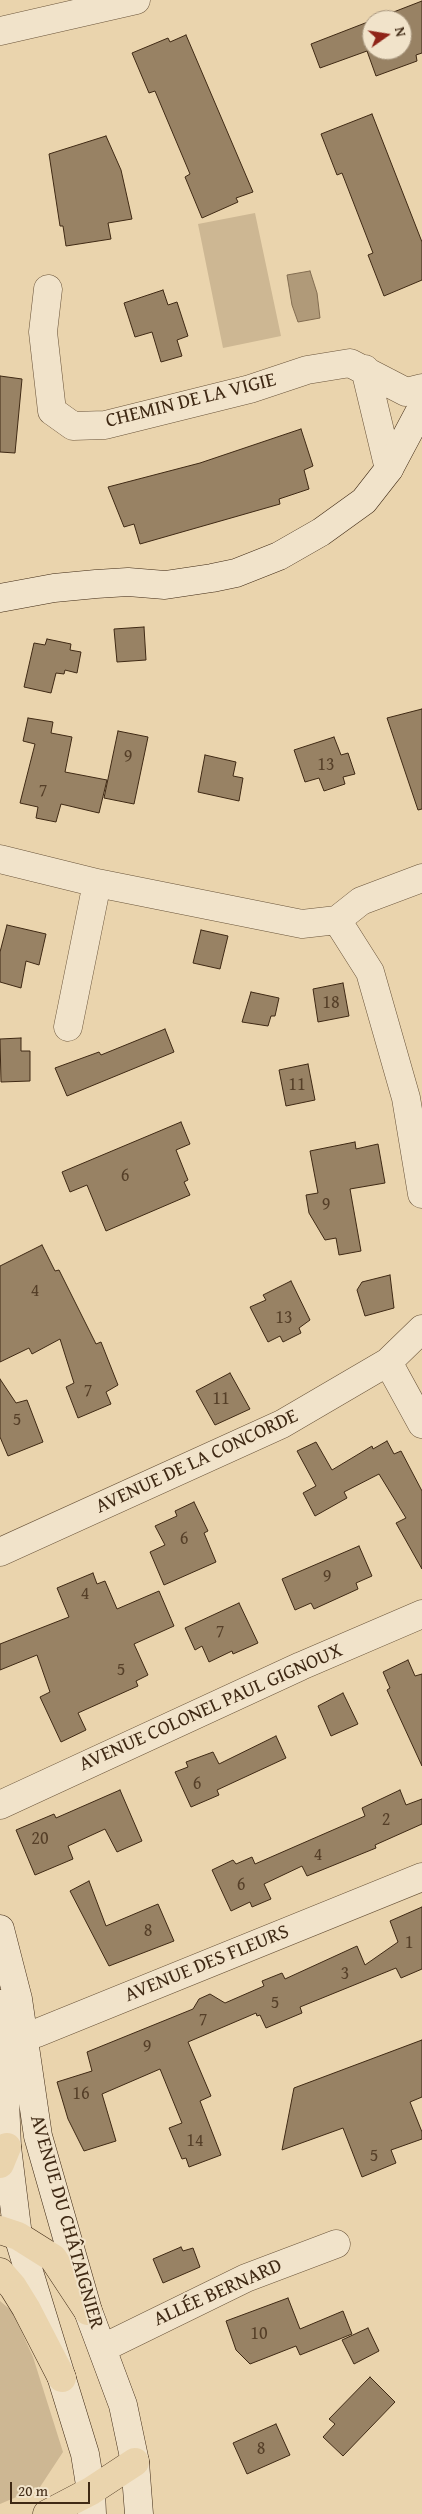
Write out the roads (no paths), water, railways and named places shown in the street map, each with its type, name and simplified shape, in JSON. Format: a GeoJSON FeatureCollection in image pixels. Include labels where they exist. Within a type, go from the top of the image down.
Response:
{"type":"FeatureCollection","features":[{"type":"Feature","properties":{"kind":"highway"},"geometry":{"type":"LineString","coordinates":[[9,2233],[53,2258],[88,2311]]}},
{"type":"Feature","properties":{"kind":"highway"},"geometry":{"type":"LineString","coordinates":[[0,2272],[13,2287],[26,2308],[62,2378]]}},
{"type":"Feature","properties":{"kind":"highway"},"geometry":{"type":"LineString","coordinates":[[47,2514],[92,2502],[135,2462]]}},
{"type":"Feature","properties":{"kind":"street"},"geometry":{"type":"LineString","coordinates":[[0,31],[136,0]]}},
{"type":"Feature","properties":{"kind":"street","name":"CHEMIN DE LA VIGIE"},"geometry":{"type":"LineString","coordinates":[[48,289],[43,332],[52,411],[72,426],[105,425],[250,389],[307,370],[350,363],[364,369],[388,385],[406,392],[422,388]]}},
{"type":"Feature","properties":{"kind":"street"},"geometry":{"type":"LineString","coordinates":[[364,369],[389,469]]}},
{"type":"Feature","properties":{"kind":"street"},"geometry":{"type":"LineString","coordinates":[[0,598],[54,588],[96,584],[128,582],[165,585],[236,573],[279,556],[321,532],[364,501],[389,469],[422,408]]}},
{"type":"Feature","properties":{"kind":"street"},"geometry":{"type":"LineString","coordinates":[[0,859],[97,883],[302,924],[338,920],[361,901],[422,878]]}},
{"type":"Feature","properties":{"kind":"street"},"geometry":{"type":"LineString","coordinates":[[68,1027],[97,883]]}},
{"type":"Feature","properties":{"kind":"street"},"geometry":{"type":"LineString","coordinates":[[338,920],[370,972],[414,1096],[422,1194]]}},
{"type":"Feature","properties":{"kind":"street","name":"AVENUE DE LA CONCORDE"},"geometry":{"type":"LineString","coordinates":[[0,1552],[282,1424],[388,1362],[422,1329]]}},
{"type":"Feature","properties":{"kind":"street"},"geometry":{"type":"LineString","coordinates":[[388,1362],[422,1424]]}},
{"type":"Feature","properties":{"kind":"street","name":"AVENUE COLONEL PAUL GIGNOUX"},"geometry":{"type":"LineString","coordinates":[[0,1804],[301,1666],[422,1614]]}},
{"type":"Feature","properties":{"kind":"street","name":"AVENUE DES FLEURS"},"geometry":{"type":"LineString","coordinates":[[23,2037],[422,1877]]}},
{"type":"Feature","properties":{"kind":"street","name":"AVENUE DU CHÂTAIGNIER"},"geometry":{"type":"LineString","coordinates":[[0,1929],[12,1970],[23,2037],[18,2091],[4,2156],[9,2233],[62,2378],[85,2454],[92,2502]]}},
{"type":"Feature","properties":{"kind":"street"},"geometry":{"type":"LineString","coordinates":[[1,2004],[23,2037]]}},
{"type":"Feature","properties":{"kind":"street","name":"AVENUE DU CHÂTAIGNIER"},"geometry":{"type":"LineString","coordinates":[[1,2004],[18,2091],[38,2136],[88,2311],[123,2405],[135,2462],[139,2514]]}},
{"type":"Feature","properties":{"kind":"street","name":"ALLÉE BERNARD"},"geometry":{"type":"LineString","coordinates":[[103,2348],[246,2278],[336,2244]]}}]}
